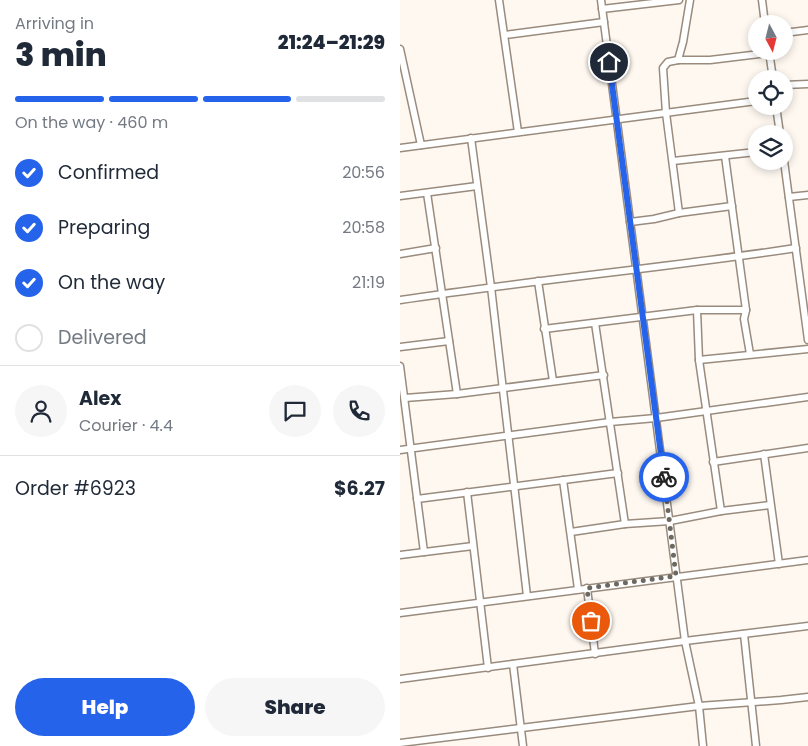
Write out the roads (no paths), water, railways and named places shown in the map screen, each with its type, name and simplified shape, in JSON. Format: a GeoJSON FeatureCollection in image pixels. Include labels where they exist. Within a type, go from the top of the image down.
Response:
{"type":"FeatureCollection","features":[{"type":"Feature","properties":{"kind":"street"},"geometry":{"type":"LineString","coordinates":[[499,0],[518,132]]}},
{"type":"Feature","properties":{"kind":"street"},"geometry":{"type":"LineString","coordinates":[[601,0],[676,576],[685,640],[699,706],[703,746]]}},
{"type":"Feature","properties":{"kind":"street"},"geometry":{"type":"LineString","coordinates":[[602,9],[679,0]]}},
{"type":"Feature","properties":{"kind":"street"},"geometry":{"type":"LineString","coordinates":[[678,60],[690,0]]}},
{"type":"Feature","properties":{"kind":"street"},"geometry":{"type":"LineString","coordinates":[[762,0],[764,15]]}},
{"type":"Feature","properties":{"kind":"street"},"geometry":{"type":"LineString","coordinates":[[505,35],[604,22]]}},
{"type":"Feature","properties":{"kind":"street"},"geometry":{"type":"LineString","coordinates":[[793,32],[808,30]]}},
{"type":"Feature","properties":{"kind":"street"},"geometry":{"type":"LineString","coordinates":[[400,49],[421,145]]}},
{"type":"Feature","properties":{"kind":"street"},"geometry":{"type":"LineString","coordinates":[[679,213],[662,68],[668,62],[678,60],[710,60],[748,55]]}},
{"type":"Feature","properties":{"kind":"street"},"geometry":{"type":"LineString","coordinates":[[793,85],[808,84]]}},
{"type":"Feature","properties":{"kind":"street"},"geometry":{"type":"LineString","coordinates":[[400,148],[617,121],[748,102]]}},
{"type":"Feature","properties":{"kind":"street"},"geometry":{"type":"LineString","coordinates":[[471,138],[491,287],[527,596]]}},
{"type":"Feature","properties":{"kind":"street"},"geometry":{"type":"LineString","coordinates":[[673,162],[748,153]]}},
{"type":"Feature","properties":{"kind":"street"},"geometry":{"type":"LineString","coordinates":[[725,156],[746,310],[744,319],[750,354]]}},
{"type":"Feature","properties":{"kind":"street"},"geometry":{"type":"LineString","coordinates":[[785,170],[805,300],[808,340]]}},
{"type":"Feature","properties":{"kind":"street"},"geometry":{"type":"LineString","coordinates":[[400,196],[477,186]]}},
{"type":"Feature","properties":{"kind":"street"},"geometry":{"type":"LineString","coordinates":[[428,192],[457,394]]}},
{"type":"Feature","properties":{"kind":"street"},"geometry":{"type":"LineString","coordinates":[[789,197],[808,195]]}},
{"type":"Feature","properties":{"kind":"street"},"geometry":{"type":"LineString","coordinates":[[630,222],[732,206]]}},
{"type":"Feature","properties":{"kind":"street"},"geometry":{"type":"LineString","coordinates":[[400,254],[436,248]]}},
{"type":"Feature","properties":{"kind":"street"},"geometry":{"type":"LineString","coordinates":[[400,300],[796,248]]}},
{"type":"Feature","properties":{"kind":"street"},"geometry":{"type":"LineString","coordinates":[[538,281],[553,381]]}},
{"type":"Feature","properties":{"kind":"street"},"geometry":{"type":"LineString","coordinates":[[544,329],[697,310],[746,310]]}},
{"type":"Feature","properties":{"kind":"street"},"geometry":{"type":"LineString","coordinates":[[697,310],[699,360],[721,511]]}},
{"type":"Feature","properties":{"kind":"street"},"geometry":{"type":"LineString","coordinates":[[596,323],[625,524]]}},
{"type":"Feature","properties":{"kind":"street"},"geometry":{"type":"LineString","coordinates":[[400,347],[449,341]]}},
{"type":"Feature","properties":{"kind":"street"},"geometry":{"type":"LineString","coordinates":[[699,360],[808,349]]}},
{"type":"Feature","properties":{"kind":"street"},"geometry":{"type":"LineString","coordinates":[[400,366],[424,552]]}},
{"type":"Feature","properties":{"kind":"street"},"geometry":{"type":"LineString","coordinates":[[405,398],[457,394],[604,375]]}},
{"type":"Feature","properties":{"kind":"street"},"geometry":{"type":"LineString","coordinates":[[400,450],[808,397]]}},
{"type":"Feature","properties":{"kind":"street"},"geometry":{"type":"LineString","coordinates":[[714,462],[808,448]]}},
{"type":"Feature","properties":{"kind":"street"},"geometry":{"type":"LineString","coordinates":[[764,454],[779,564]]}},
{"type":"Feature","properties":{"kind":"street"},"geometry":{"type":"LineString","coordinates":[[417,499],[618,473]]}},
{"type":"Feature","properties":{"kind":"street"},"geometry":{"type":"LineString","coordinates":[[563,480],[578,589]]}},
{"type":"Feature","properties":{"kind":"street"},"geometry":{"type":"LineString","coordinates":[[467,492],[488,668]]}},
{"type":"Feature","properties":{"kind":"street"},"geometry":{"type":"LineString","coordinates":[[571,532],[625,524],[670,521],[721,511],[770,505]]}},
{"type":"Feature","properties":{"kind":"street"},"geometry":{"type":"LineString","coordinates":[[400,555],[473,546]]}},
{"type":"Feature","properties":{"kind":"street"},"geometry":{"type":"LineString","coordinates":[[400,614],[479,602],[808,560]]}},
{"type":"Feature","properties":{"kind":"street"},"geometry":{"type":"LineString","coordinates":[[587,588],[594,654]]}},
{"type":"Feature","properties":{"kind":"street"},"geometry":{"type":"LineString","coordinates":[[400,678],[594,654],[685,640],[808,626]]}},
{"type":"Feature","properties":{"kind":"street"},"geometry":{"type":"LineString","coordinates":[[744,634],[756,746]]}},
{"type":"Feature","properties":{"kind":"street"},"geometry":{"type":"LineString","coordinates":[[513,664],[523,746]]}},
{"type":"Feature","properties":{"kind":"street"},"geometry":{"type":"LineString","coordinates":[[400,743],[699,706],[808,697]]}},
{"type":"Feature","properties":{"kind":"street"},"geometry":{"type":"LineString","coordinates":[[438,738],[439,746]]}}]}
